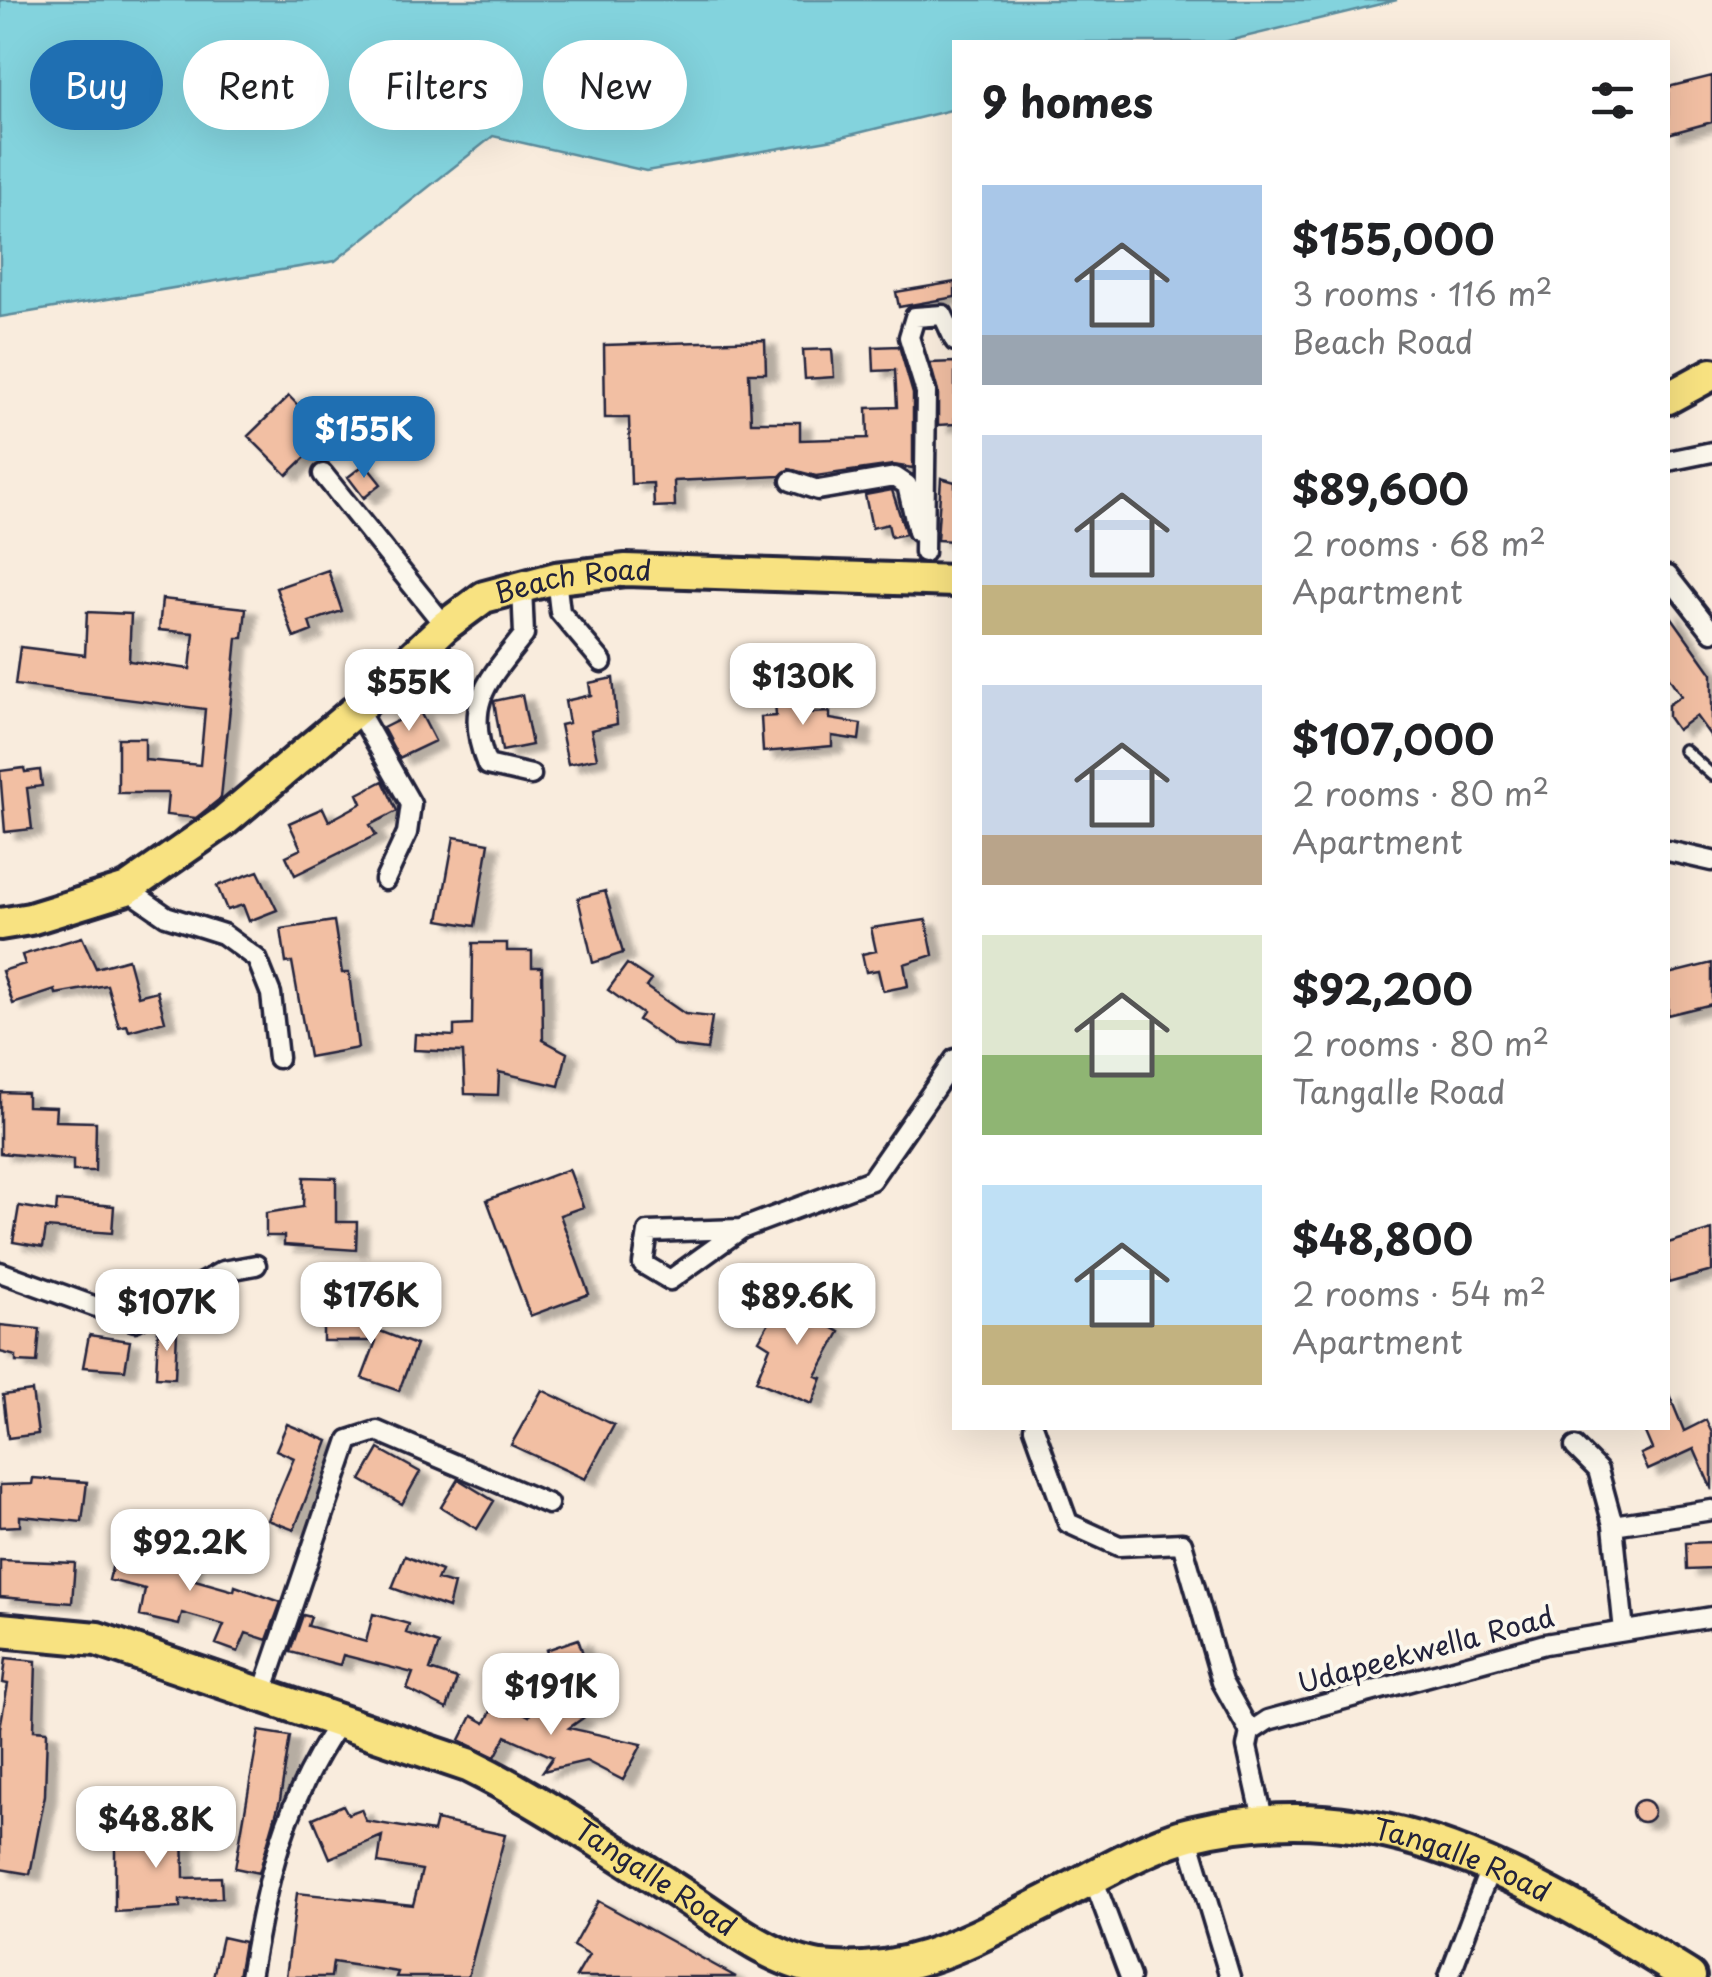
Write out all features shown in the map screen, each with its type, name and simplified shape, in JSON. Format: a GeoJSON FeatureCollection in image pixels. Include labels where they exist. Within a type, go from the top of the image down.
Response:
{"type":"FeatureCollection","features":[{"type":"Feature","properties":{"kind":"highway","name":"Tangalle Road"},"geometry":{"type":"LineString","coordinates":[[0,1630],[98,1640],[468,1765],[517,1789],[754,1941],[816,1968],[922,1970],[1093,1878],[1187,1834],[1264,1823],[1334,1822],[1382,1829],[1492,1863],[1551,1892],[1689,1977]]}},
{"type":"Feature","properties":{"kind":"main road"},"geometry":{"type":"LineString","coordinates":[[1670,397],[1712,374]]}},
{"type":"Feature","properties":{"kind":"main road","name":"Beach Road"},"geometry":{"type":"LineString","coordinates":[[0,924],[30,920],[126,889],[223,822],[484,597],[556,578],[626,570],[924,567],[952,580]]}},
{"type":"Feature","properties":{"kind":"street"},"geometry":{"type":"LineString","coordinates":[[924,567],[926,392],[909,338],[915,317],[943,315],[952,334]]}},
{"type":"Feature","properties":{"kind":"street"},"geometry":{"type":"LineString","coordinates":[[1670,460],[1712,452]]}},
{"type":"Feature","properties":{"kind":"street"},"geometry":{"type":"LineString","coordinates":[[324,474],[446,626]]}},
{"type":"Feature","properties":{"kind":"street"},"geometry":{"type":"LineString","coordinates":[[791,481],[818,490],[895,477],[907,485],[924,567]]}},
{"type":"Feature","properties":{"kind":"street"},"geometry":{"type":"LineString","coordinates":[[556,578],[560,612],[602,662]]}},
{"type":"Feature","properties":{"kind":"street"},"geometry":{"type":"LineString","coordinates":[[1670,579],[1712,632]]}},
{"type":"Feature","properties":{"kind":"street"},"geometry":{"type":"LineString","coordinates":[[522,587],[524,636],[480,689],[476,738],[487,765],[531,775]]}},
{"type":"Feature","properties":{"kind":"street"},"geometry":{"type":"LineString","coordinates":[[357,710],[411,804],[407,833],[385,880]]}},
{"type":"Feature","properties":{"kind":"street"},"geometry":{"type":"LineString","coordinates":[[1670,851],[1712,861]]}},
{"type":"Feature","properties":{"kind":"street"},"geometry":{"type":"LineString","coordinates":[[126,889],[166,916],[223,934],[257,959],[271,994],[278,1058]]}},
{"type":"Feature","properties":{"kind":"street"},"geometry":{"type":"LineString","coordinates":[[742,1229],[648,1232],[643,1264],[670,1280],[742,1229],[871,1180],[952,1063]]}},
{"type":"Feature","properties":{"kind":"street"},"geometry":{"type":"LineString","coordinates":[[0,1272],[135,1321],[223,1271],[256,1265]]}},
{"type":"Feature","properties":{"kind":"street"},"geometry":{"type":"LineString","coordinates":[[1035,1430],[1068,1522],[1119,1546],[1182,1543],[1222,1682],[1250,1732],[1246,1747],[1264,1823]]}},
{"type":"Feature","properties":{"kind":"street"},"geometry":{"type":"LineString","coordinates":[[262,1696],[349,1440],[377,1431],[548,1504]]}},
{"type":"Feature","properties":{"kind":"street"},"geometry":{"type":"LineString","coordinates":[[1575,1447],[1598,1470],[1614,1525],[1624,1631]]}},
{"type":"Feature","properties":{"kind":"street"},"geometry":{"type":"LineString","coordinates":[[1614,1525],[1712,1510]]}},
{"type":"Feature","properties":{"kind":"street","name":"Udapeekwella Road"},"geometry":{"type":"LineString","coordinates":[[1250,1732],[1268,1720],[1545,1644],[1712,1617]]}},
{"type":"Feature","properties":{"kind":"street"},"geometry":{"type":"LineString","coordinates":[[250,1977],[267,1880],[306,1770],[340,1722]]}},
{"type":"Feature","properties":{"kind":"street"},"geometry":{"type":"LineString","coordinates":[[1187,1834],[1230,1977]]}},
{"type":"Feature","properties":{"kind":"street"},"geometry":{"type":"LineString","coordinates":[[1449,1977],[1492,1863]]}},
{"type":"Feature","properties":{"kind":"street"},"geometry":{"type":"LineString","coordinates":[[1093,1878],[1130,1977]]}},
{"type":"Feature","properties":{"kind":"lane"},"geometry":{"type":"LineString","coordinates":[[1684,750],[1712,775]]}},
{"type":"Feature","properties":{"kind":"water"},"geometry":{"type":"Polygon","coordinates":[[[0,0],[1397,0],[1232,40],[952,40],[952,110],[834,139],[646,171],[493,136],[335,261],[0,317],[0,0]]]}},
{"type":"Feature","properties":{"kind":"building"},"geometry":{"type":"Polygon","coordinates":[[[1712,76],[1712,122],[1670,133],[1670,86],[1712,76]]]}},
{"type":"Feature","properties":{"kind":"building"},"geometry":{"type":"Polygon","coordinates":[[[952,283],[952,298],[899,307],[896,292],[952,283]]]}},
{"type":"Feature","properties":{"kind":"building"},"geometry":{"type":"Polygon","coordinates":[[[765,340],[766,373],[749,373],[751,422],[800,422],[800,440],[868,438],[867,408],[897,407],[895,370],[874,371],[873,347],[899,346],[913,394],[913,468],[893,465],[816,476],[789,469],[780,476],[674,481],[675,506],[654,507],[653,483],[631,484],[629,418],[605,418],[604,345],[765,340]]]}},
{"type":"Feature","properties":{"kind":"building"},"geometry":{"type":"Polygon","coordinates":[[[832,349],[834,377],[805,379],[803,350],[832,349]]]}},
{"type":"Feature","properties":{"kind":"building"},"geometry":{"type":"Polygon","coordinates":[[[952,362],[952,424],[938,425],[938,392],[930,363],[952,362]]]}},
{"type":"Feature","properties":{"kind":"building"},"geometry":{"type":"Polygon","coordinates":[[[289,396],[311,419],[305,425],[321,442],[287,475],[248,436],[289,396]]]}},
{"type":"Feature","properties":{"kind":"building"},"geometry":{"type":"Polygon","coordinates":[[[365,464],[381,484],[364,498],[348,477],[365,464]]]}},
{"type":"Feature","properties":{"kind":"building"},"geometry":{"type":"Polygon","coordinates":[[[941,478],[952,481],[952,541],[937,540],[941,478]]]}},
{"type":"Feature","properties":{"kind":"building"},"geometry":{"type":"Polygon","coordinates":[[[892,490],[906,534],[891,537],[888,524],[872,528],[865,495],[892,490]]]}},
{"type":"Feature","properties":{"kind":"building"},"geometry":{"type":"Polygon","coordinates":[[[328,570],[342,611],[309,622],[312,631],[294,638],[276,588],[328,570]]]}},
{"type":"Feature","properties":{"kind":"building"},"geometry":{"type":"Polygon","coordinates":[[[162,599],[246,608],[243,638],[237,638],[221,798],[196,818],[166,815],[168,793],[118,793],[118,738],[145,738],[145,760],[200,765],[205,709],[15,685],[20,647],[85,655],[87,612],[131,614],[129,661],[190,669],[194,633],[159,630],[162,599]]]}},
{"type":"Feature","properties":{"kind":"building"},"geometry":{"type":"Polygon","coordinates":[[[1670,615],[1712,674],[1712,738],[1696,716],[1677,730],[1670,720],[1670,704],[1681,696],[1670,679],[1670,615]]]}},
{"type":"Feature","properties":{"kind":"building"},"geometry":{"type":"Polygon","coordinates":[[[613,678],[617,724],[591,730],[597,758],[568,764],[560,725],[569,723],[565,701],[591,695],[589,683],[613,678]]]}},
{"type":"Feature","properties":{"kind":"building"},"geometry":{"type":"Polygon","coordinates":[[[522,695],[532,745],[502,751],[494,701],[522,695]]]}},
{"type":"Feature","properties":{"kind":"building"},"geometry":{"type":"Polygon","coordinates":[[[809,698],[810,713],[830,712],[830,719],[861,724],[859,740],[832,736],[832,746],[763,752],[761,717],[776,716],[775,700],[809,698]]]}},
{"type":"Feature","properties":{"kind":"building"},"geometry":{"type":"Polygon","coordinates":[[[419,710],[435,741],[399,758],[383,728],[419,710]]]}},
{"type":"Feature","properties":{"kind":"building"},"geometry":{"type":"Polygon","coordinates":[[[24,768],[25,772],[40,770],[42,786],[27,788],[32,829],[5,832],[0,771],[24,768]]]}},
{"type":"Feature","properties":{"kind":"building"},"geometry":{"type":"Polygon","coordinates":[[[383,781],[397,811],[370,825],[376,835],[295,875],[286,856],[301,849],[289,823],[323,808],[329,821],[362,803],[358,794],[383,781]]]}},
{"type":"Feature","properties":{"kind":"building"},"geometry":{"type":"Polygon","coordinates":[[[454,837],[489,843],[475,926],[439,920],[454,837]]]}},
{"type":"Feature","properties":{"kind":"building"},"geometry":{"type":"Polygon","coordinates":[[[258,871],[277,910],[249,921],[243,905],[227,910],[217,886],[258,871]]]}},
{"type":"Feature","properties":{"kind":"building"},"geometry":{"type":"Polygon","coordinates":[[[605,891],[623,953],[593,963],[578,898],[605,891]]]}},
{"type":"Feature","properties":{"kind":"building"},"geometry":{"type":"Polygon","coordinates":[[[926,920],[933,955],[904,964],[908,986],[883,991],[878,970],[866,972],[862,954],[876,951],[871,928],[926,920]]]}},
{"type":"Feature","properties":{"kind":"building"},"geometry":{"type":"Polygon","coordinates":[[[334,921],[342,973],[349,973],[358,1048],[309,1057],[292,962],[286,963],[281,929],[334,921]]]}},
{"type":"Feature","properties":{"kind":"building"},"geometry":{"type":"Polygon","coordinates":[[[82,937],[96,968],[128,959],[138,996],[157,991],[165,1021],[129,1031],[127,1025],[119,1027],[107,985],[56,994],[55,990],[13,1004],[2,971],[25,964],[22,955],[82,937]]]}},
{"type":"Feature","properties":{"kind":"building"},"geometry":{"type":"Polygon","coordinates":[[[473,943],[507,943],[507,951],[532,951],[532,967],[542,967],[543,1040],[567,1053],[559,1086],[499,1072],[498,1095],[465,1094],[463,1052],[414,1050],[415,1034],[454,1036],[454,1026],[472,1025],[473,943]]]}},
{"type":"Feature","properties":{"kind":"building"},"geometry":{"type":"Polygon","coordinates":[[[1712,963],[1712,1004],[1670,1014],[1670,974],[1712,963]]]}},
{"type":"Feature","properties":{"kind":"building"},"geometry":{"type":"Polygon","coordinates":[[[627,964],[651,980],[646,987],[685,1014],[712,1017],[707,1050],[676,1046],[638,1020],[642,1014],[608,990],[627,964]]]}},
{"type":"Feature","properties":{"kind":"building"},"geometry":{"type":"Polygon","coordinates":[[[0,1092],[27,1093],[27,1106],[56,1107],[55,1121],[96,1122],[95,1171],[73,1171],[73,1160],[0,1153],[0,1092]]]}},
{"type":"Feature","properties":{"kind":"building"},"geometry":{"type":"Polygon","coordinates":[[[569,1169],[583,1207],[560,1215],[589,1294],[530,1316],[487,1200],[569,1169]]]}},
{"type":"Feature","properties":{"kind":"building"},"geometry":{"type":"Polygon","coordinates":[[[304,1177],[336,1178],[336,1222],[357,1222],[356,1250],[284,1245],[284,1236],[266,1236],[266,1213],[303,1207],[304,1177]]]}},
{"type":"Feature","properties":{"kind":"building"},"geometry":{"type":"Polygon","coordinates":[[[57,1201],[114,1206],[112,1233],[46,1228],[43,1247],[13,1242],[19,1206],[56,1212],[57,1201]]]}},
{"type":"Feature","properties":{"kind":"building"},"geometry":{"type":"Polygon","coordinates":[[[1712,1230],[1712,1271],[1670,1282],[1670,1242],[1712,1230]]]}},
{"type":"Feature","properties":{"kind":"building"},"geometry":{"type":"Polygon","coordinates":[[[816,1287],[830,1295],[816,1318],[840,1332],[816,1376],[822,1378],[812,1404],[756,1381],[770,1347],[759,1340],[782,1299],[802,1310],[816,1287]]]}},
{"type":"Feature","properties":{"kind":"building"},"geometry":{"type":"Polygon","coordinates":[[[323,1310],[359,1310],[359,1323],[416,1345],[399,1391],[362,1378],[376,1341],[323,1341],[323,1310]]]}},
{"type":"Feature","properties":{"kind":"building"},"geometry":{"type":"Polygon","coordinates":[[[0,1325],[40,1329],[37,1363],[16,1362],[16,1356],[0,1352],[0,1325]]]}},
{"type":"Feature","properties":{"kind":"building"},"geometry":{"type":"Polygon","coordinates":[[[158,1330],[177,1330],[175,1378],[156,1377],[158,1330]]]}},
{"type":"Feature","properties":{"kind":"building"},"geometry":{"type":"Polygon","coordinates":[[[89,1335],[130,1341],[125,1370],[83,1367],[89,1335]]]}},
{"type":"Feature","properties":{"kind":"building"},"geometry":{"type":"Polygon","coordinates":[[[542,1390],[614,1425],[585,1479],[511,1445],[542,1390]]]}},
{"type":"Feature","properties":{"kind":"building"},"geometry":{"type":"Polygon","coordinates":[[[32,1391],[38,1434],[8,1438],[3,1395],[32,1391]]]}},
{"type":"Feature","properties":{"kind":"building"},"geometry":{"type":"Polygon","coordinates":[[[1670,1397],[1684,1431],[1706,1420],[1712,1433],[1712,1490],[1694,1449],[1648,1470],[1641,1454],[1652,1449],[1644,1430],[1670,1430],[1670,1397]]]}},
{"type":"Feature","properties":{"kind":"building"},"geometry":{"type":"Polygon","coordinates":[[[287,1424],[328,1441],[294,1530],[268,1520],[294,1458],[276,1450],[287,1424]]]}},
{"type":"Feature","properties":{"kind":"building"},"geometry":{"type":"Polygon","coordinates":[[[379,1449],[420,1472],[402,1504],[361,1480],[379,1449]]]}},
{"type":"Feature","properties":{"kind":"building"},"geometry":{"type":"Polygon","coordinates":[[[33,1478],[87,1482],[82,1522],[20,1516],[20,1526],[0,1527],[0,1485],[32,1484],[33,1478]]]}},
{"type":"Feature","properties":{"kind":"building"},"geometry":{"type":"Polygon","coordinates":[[[458,1479],[494,1501],[477,1529],[441,1507],[458,1479]]]}},
{"type":"Feature","properties":{"kind":"building"},"geometry":{"type":"Polygon","coordinates":[[[121,1531],[150,1538],[147,1553],[191,1560],[188,1578],[234,1591],[235,1586],[281,1602],[267,1640],[246,1633],[238,1652],[216,1644],[224,1625],[182,1613],[179,1625],[140,1616],[145,1589],[109,1580],[121,1531]]]}},
{"type":"Feature","properties":{"kind":"building"},"geometry":{"type":"Polygon","coordinates":[[[1712,1542],[1712,1568],[1687,1569],[1686,1543],[1712,1542]]]}},
{"type":"Feature","properties":{"kind":"building"},"geometry":{"type":"Polygon","coordinates":[[[405,1556],[441,1571],[437,1580],[454,1584],[448,1608],[392,1588],[405,1556]]]}},
{"type":"Feature","properties":{"kind":"building"},"geometry":{"type":"Polygon","coordinates":[[[0,1560],[75,1563],[72,1603],[0,1597],[0,1560]]]}},
{"type":"Feature","properties":{"kind":"building"},"geometry":{"type":"Polygon","coordinates":[[[373,1614],[409,1624],[406,1633],[439,1644],[430,1670],[457,1679],[447,1709],[407,1689],[413,1673],[343,1655],[340,1665],[290,1652],[303,1615],[311,1617],[308,1626],[366,1642],[373,1614]]]}},
{"type":"Feature","properties":{"kind":"building"},"geometry":{"type":"Polygon","coordinates":[[[578,1639],[589,1671],[557,1682],[546,1650],[578,1639]]]}},
{"type":"Feature","properties":{"kind":"building"},"geometry":{"type":"Polygon","coordinates":[[[6,1658],[36,1661],[34,1730],[47,1731],[45,1795],[30,1874],[0,1869],[0,1728],[8,1684],[3,1683],[6,1658]]]}},
{"type":"Feature","properties":{"kind":"building"},"geometry":{"type":"Polygon","coordinates":[[[537,1698],[583,1718],[569,1728],[642,1744],[623,1780],[586,1761],[543,1771],[553,1757],[506,1736],[495,1757],[460,1740],[472,1716],[485,1723],[497,1699],[529,1716],[537,1698]]]}},
{"type":"Feature","properties":{"kind":"building"},"geometry":{"type":"Polygon","coordinates":[[[259,1731],[290,1736],[280,1800],[259,1873],[235,1868],[259,1731]]]}},
{"type":"Feature","properties":{"kind":"building"},"geometry":{"type":"Polygon","coordinates":[[[1643,1800],[1654,1811],[1643,1822],[1632,1811],[1643,1800]]]}},
{"type":"Feature","properties":{"kind":"building"},"geometry":{"type":"Polygon","coordinates":[[[343,1805],[348,1814],[361,1809],[366,1821],[433,1832],[436,1820],[505,1835],[468,1977],[396,1977],[398,1972],[333,1962],[331,1977],[286,1977],[297,1893],[413,1905],[422,1870],[378,1863],[382,1836],[330,1858],[313,1818],[343,1805]]]}},
{"type":"Feature","properties":{"kind":"building"},"geometry":{"type":"Polygon","coordinates":[[[183,1826],[184,1878],[221,1877],[222,1898],[180,1900],[180,1908],[115,1912],[115,1828],[183,1826]]]}},
{"type":"Feature","properties":{"kind":"building"},"geometry":{"type":"Polygon","coordinates":[[[598,1901],[736,1977],[576,1977],[589,1955],[573,1946],[598,1901]]]}},
{"type":"Feature","properties":{"kind":"building"},"geometry":{"type":"Polygon","coordinates":[[[222,1937],[244,1942],[238,1977],[213,1977],[222,1937]]]}}]}
